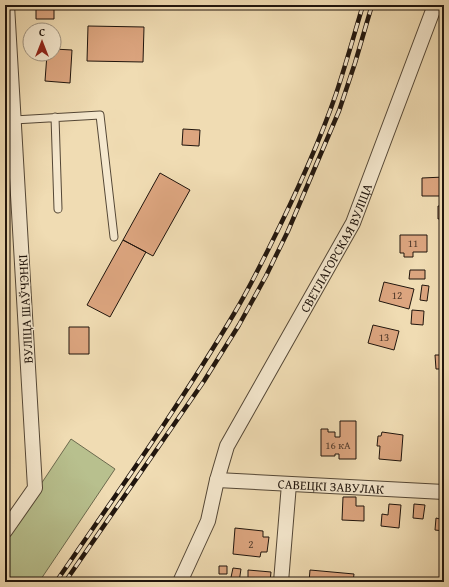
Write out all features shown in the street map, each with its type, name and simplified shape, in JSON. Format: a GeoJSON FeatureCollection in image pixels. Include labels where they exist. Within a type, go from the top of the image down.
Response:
{"type":"FeatureCollection","features":[{"type":"Feature","properties":{"kind":"street","name":"ВУЛІЦА ШАЎЧЭНКІ"},"geometry":{"type":"LineString","coordinates":[[5,531],[35,488],[10,112],[7,5]]}},
{"type":"Feature","properties":{"kind":"street","name":"СВЕТЛАГОРСКАЯ ВУЛІЦА"},"geometry":{"type":"LineString","coordinates":[[180,582],[208,521],[217,480],[227,446],[353,223],[435,5]]}},
{"type":"Feature","properties":{"kind":"street","name":"САВЕЦКІ ЗАВУЛАК"},"geometry":{"type":"LineString","coordinates":[[217,480],[444,492]]}},
{"type":"Feature","properties":{"kind":"street"},"geometry":{"type":"LineString","coordinates":[[281,582],[289,484]]}},
{"type":"Feature","properties":{"kind":"lane"},"geometry":{"type":"LineString","coordinates":[[10,112],[55,117],[100,115],[114,237]]}},
{"type":"Feature","properties":{"kind":"lane"},"geometry":{"type":"LineString","coordinates":[[55,117],[58,209]]}},
{"type":"Feature","properties":{"kind":"green space"},"geometry":{"type":"Polygon","coordinates":[[[71,439],[115,469],[39,582],[5,582],[5,538],[71,439]]]}},
{"type":"Feature","properties":{"kind":"building"},"geometry":{"type":"Polygon","coordinates":[[[30,5],[54,5],[54,19],[36,19],[36,9],[30,9],[30,5]]]}},
{"type":"Feature","properties":{"kind":"building"},"geometry":{"type":"Polygon","coordinates":[[[88,26],[144,27],[143,62],[87,61],[88,26]]]}},
{"type":"Feature","properties":{"kind":"building"},"geometry":{"type":"Polygon","coordinates":[[[62,49],[72,50],[70,83],[45,81],[46,62],[62,62],[62,49]]]}},
{"type":"Feature","properties":{"kind":"building"},"geometry":{"type":"Polygon","coordinates":[[[183,129],[200,130],[199,146],[182,145],[183,129]]]}},
{"type":"Feature","properties":{"kind":"building"},"geometry":{"type":"Polygon","coordinates":[[[160,173],[190,190],[153,256],[123,240],[160,173]]]}},
{"type":"Feature","properties":{"kind":"building"},"geometry":{"type":"Polygon","coordinates":[[[444,177],[444,218],[438,219],[438,206],[442,206],[442,196],[422,196],[422,178],[444,177]]]}},
{"type":"Feature","properties":{"kind":"building"},"geometry":{"type":"Polygon","coordinates":[[[400,235],[427,235],[427,252],[413,252],[413,257],[404,257],[404,253],[400,253],[400,235]]]}},
{"type":"Feature","properties":{"kind":"building"},"geometry":{"type":"Polygon","coordinates":[[[123,240],[146,252],[110,317],[87,305],[123,240]]]}},
{"type":"Feature","properties":{"kind":"building"},"geometry":{"type":"Polygon","coordinates":[[[410,270],[425,270],[425,279],[409,279],[410,270]]]}},
{"type":"Feature","properties":{"kind":"building"},"geometry":{"type":"Polygon","coordinates":[[[384,282],[414,289],[409,309],[379,301],[384,282]]]}},
{"type":"Feature","properties":{"kind":"building"},"geometry":{"type":"Polygon","coordinates":[[[422,285],[429,286],[427,301],[420,300],[422,285]]]}},
{"type":"Feature","properties":{"kind":"building"},"geometry":{"type":"Polygon","coordinates":[[[412,310],[424,311],[423,325],[411,324],[412,310]]]}},
{"type":"Feature","properties":{"kind":"building"},"geometry":{"type":"Polygon","coordinates":[[[373,325],[399,331],[394,350],[368,343],[373,325]]]}},
{"type":"Feature","properties":{"kind":"building"},"geometry":{"type":"Polygon","coordinates":[[[69,327],[89,327],[89,354],[69,354],[69,327]]]}},
{"type":"Feature","properties":{"kind":"building"},"geometry":{"type":"Polygon","coordinates":[[[435,355],[444,355],[444,369],[436,369],[435,355]]]}},
{"type":"Feature","properties":{"kind":"building"},"geometry":{"type":"Polygon","coordinates":[[[340,421],[356,421],[356,459],[339,459],[339,454],[335,454],[335,456],[321,456],[321,429],[328,429],[328,432],[335,432],[335,437],[340,437],[340,421]]]}},
{"type":"Feature","properties":{"kind":"building"},"geometry":{"type":"Polygon","coordinates":[[[382,432],[403,435],[401,461],[379,459],[380,446],[377,446],[378,436],[381,436],[382,432]]]}},
{"type":"Feature","properties":{"kind":"building"},"geometry":{"type":"Polygon","coordinates":[[[343,497],[356,497],[356,506],[364,506],[364,521],[342,520],[343,497]]]}},
{"type":"Feature","properties":{"kind":"building"},"geometry":{"type":"Polygon","coordinates":[[[389,504],[401,505],[399,528],[381,526],[382,514],[388,515],[389,504]]]}},
{"type":"Feature","properties":{"kind":"building"},"geometry":{"type":"Polygon","coordinates":[[[414,504],[425,505],[423,519],[413,518],[414,504]]]}},
{"type":"Feature","properties":{"kind":"building"},"geometry":{"type":"Polygon","coordinates":[[[441,509],[444,509],[444,531],[435,530],[436,518],[440,519],[441,509]]]}},
{"type":"Feature","properties":{"kind":"building"},"geometry":{"type":"Polygon","coordinates":[[[235,528],[263,531],[263,537],[269,537],[267,552],[261,552],[260,557],[233,554],[235,528]]]}},
{"type":"Feature","properties":{"kind":"building"},"geometry":{"type":"Polygon","coordinates":[[[219,566],[227,566],[227,574],[219,574],[219,566]]]}},
{"type":"Feature","properties":{"kind":"building"},"geometry":{"type":"Polygon","coordinates":[[[233,568],[241,569],[239,582],[230,582],[233,568]]]}},
{"type":"Feature","properties":{"kind":"building"},"geometry":{"type":"Polygon","coordinates":[[[248,570],[271,572],[270,582],[248,582],[248,570]]]}},
{"type":"Feature","properties":{"kind":"building"},"geometry":{"type":"Polygon","coordinates":[[[310,570],[354,574],[353,582],[309,582],[310,570]]]}},
{"type":"Feature","properties":{"kind":"railway"},"geometry":{"type":"LineString","coordinates":[[56,582],[170,415],[214,347],[248,289],[305,172],[321,133],[340,83],[363,5]]}},
{"type":"Feature","properties":{"kind":"railway"},"geometry":{"type":"LineString","coordinates":[[65,582],[204,381],[239,325],[266,276],[288,231],[339,111],[372,5]]}}]}
